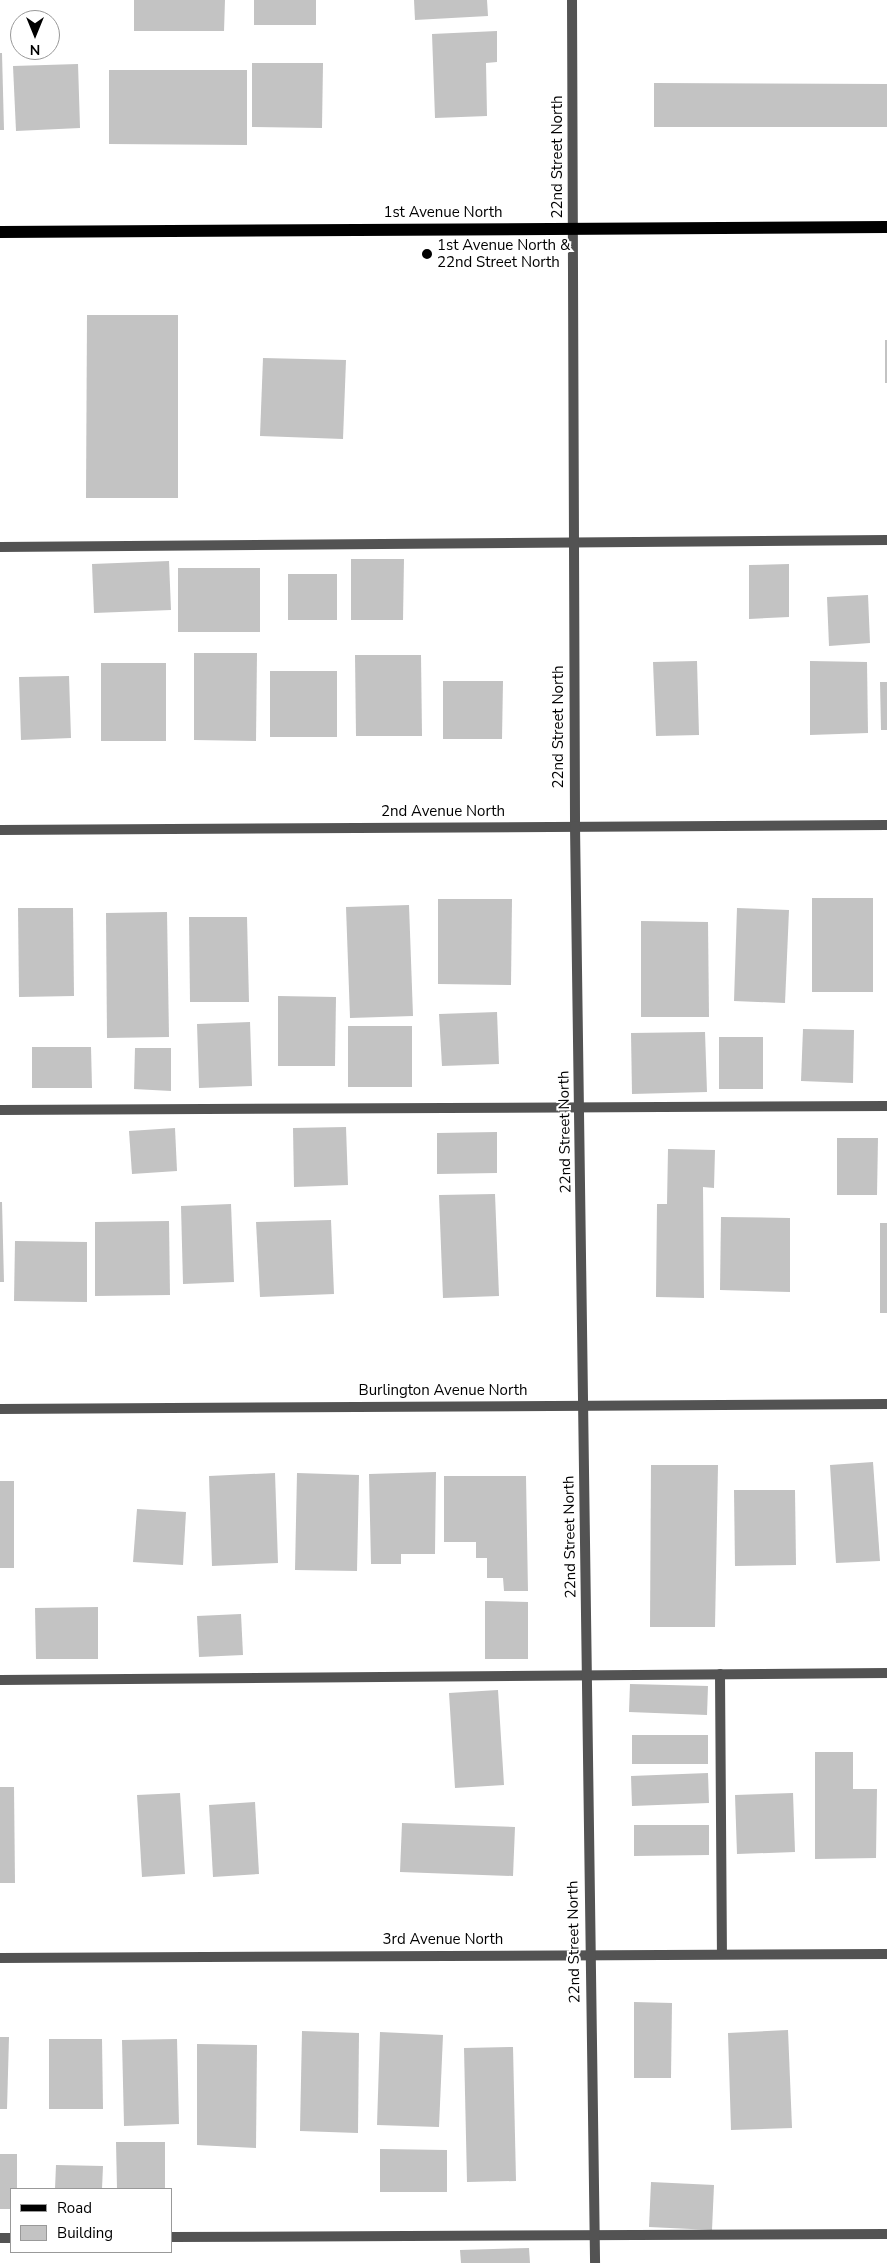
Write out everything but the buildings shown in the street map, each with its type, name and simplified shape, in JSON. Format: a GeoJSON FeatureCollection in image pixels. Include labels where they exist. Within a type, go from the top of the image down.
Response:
{"type":"FeatureCollection","features":[{"type":"Feature","properties":{"kind":"main road","name":"1st Avenue North"},"geometry":{"type":"LineString","coordinates":[[0,232],[887,227]]}},
{"type":"Feature","properties":{"kind":"street","name":"22nd Street North"},"geometry":{"type":"LineString","coordinates":[[572,0],[575,826],[594,2263]]}},
{"type":"Feature","properties":{"kind":"street"},"geometry":{"type":"LineString","coordinates":[[0,547],[574,544],[887,540]]}},
{"type":"Feature","properties":{"kind":"street","name":"2nd Avenue North"},"geometry":{"type":"LineString","coordinates":[[0,830],[887,825]]}},
{"type":"Feature","properties":{"kind":"street"},"geometry":{"type":"LineString","coordinates":[[0,1110],[887,1106]]}},
{"type":"Feature","properties":{"kind":"street","name":"Burlington Avenue North"},"geometry":{"type":"LineString","coordinates":[[0,1408],[887,1404]]}},
{"type":"Feature","properties":{"kind":"street"},"geometry":{"type":"LineString","coordinates":[[0,1680],[887,1673]]}},
{"type":"Feature","properties":{"kind":"street"},"geometry":{"type":"LineString","coordinates":[[720,1674],[722,1954]]}},
{"type":"Feature","properties":{"kind":"street","name":"3rd Avenue North"},"geometry":{"type":"LineString","coordinates":[[0,1958],[887,1954]]}},
{"type":"Feature","properties":{"kind":"street"},"geometry":{"type":"LineString","coordinates":[[172,2237],[887,2234]]}},
{"type":"Feature","properties":{"kind":"place","name":"1st Avenue North & 22nd Street North"},"geometry":{"type":"Point","coordinates":[427,254]}}]}
